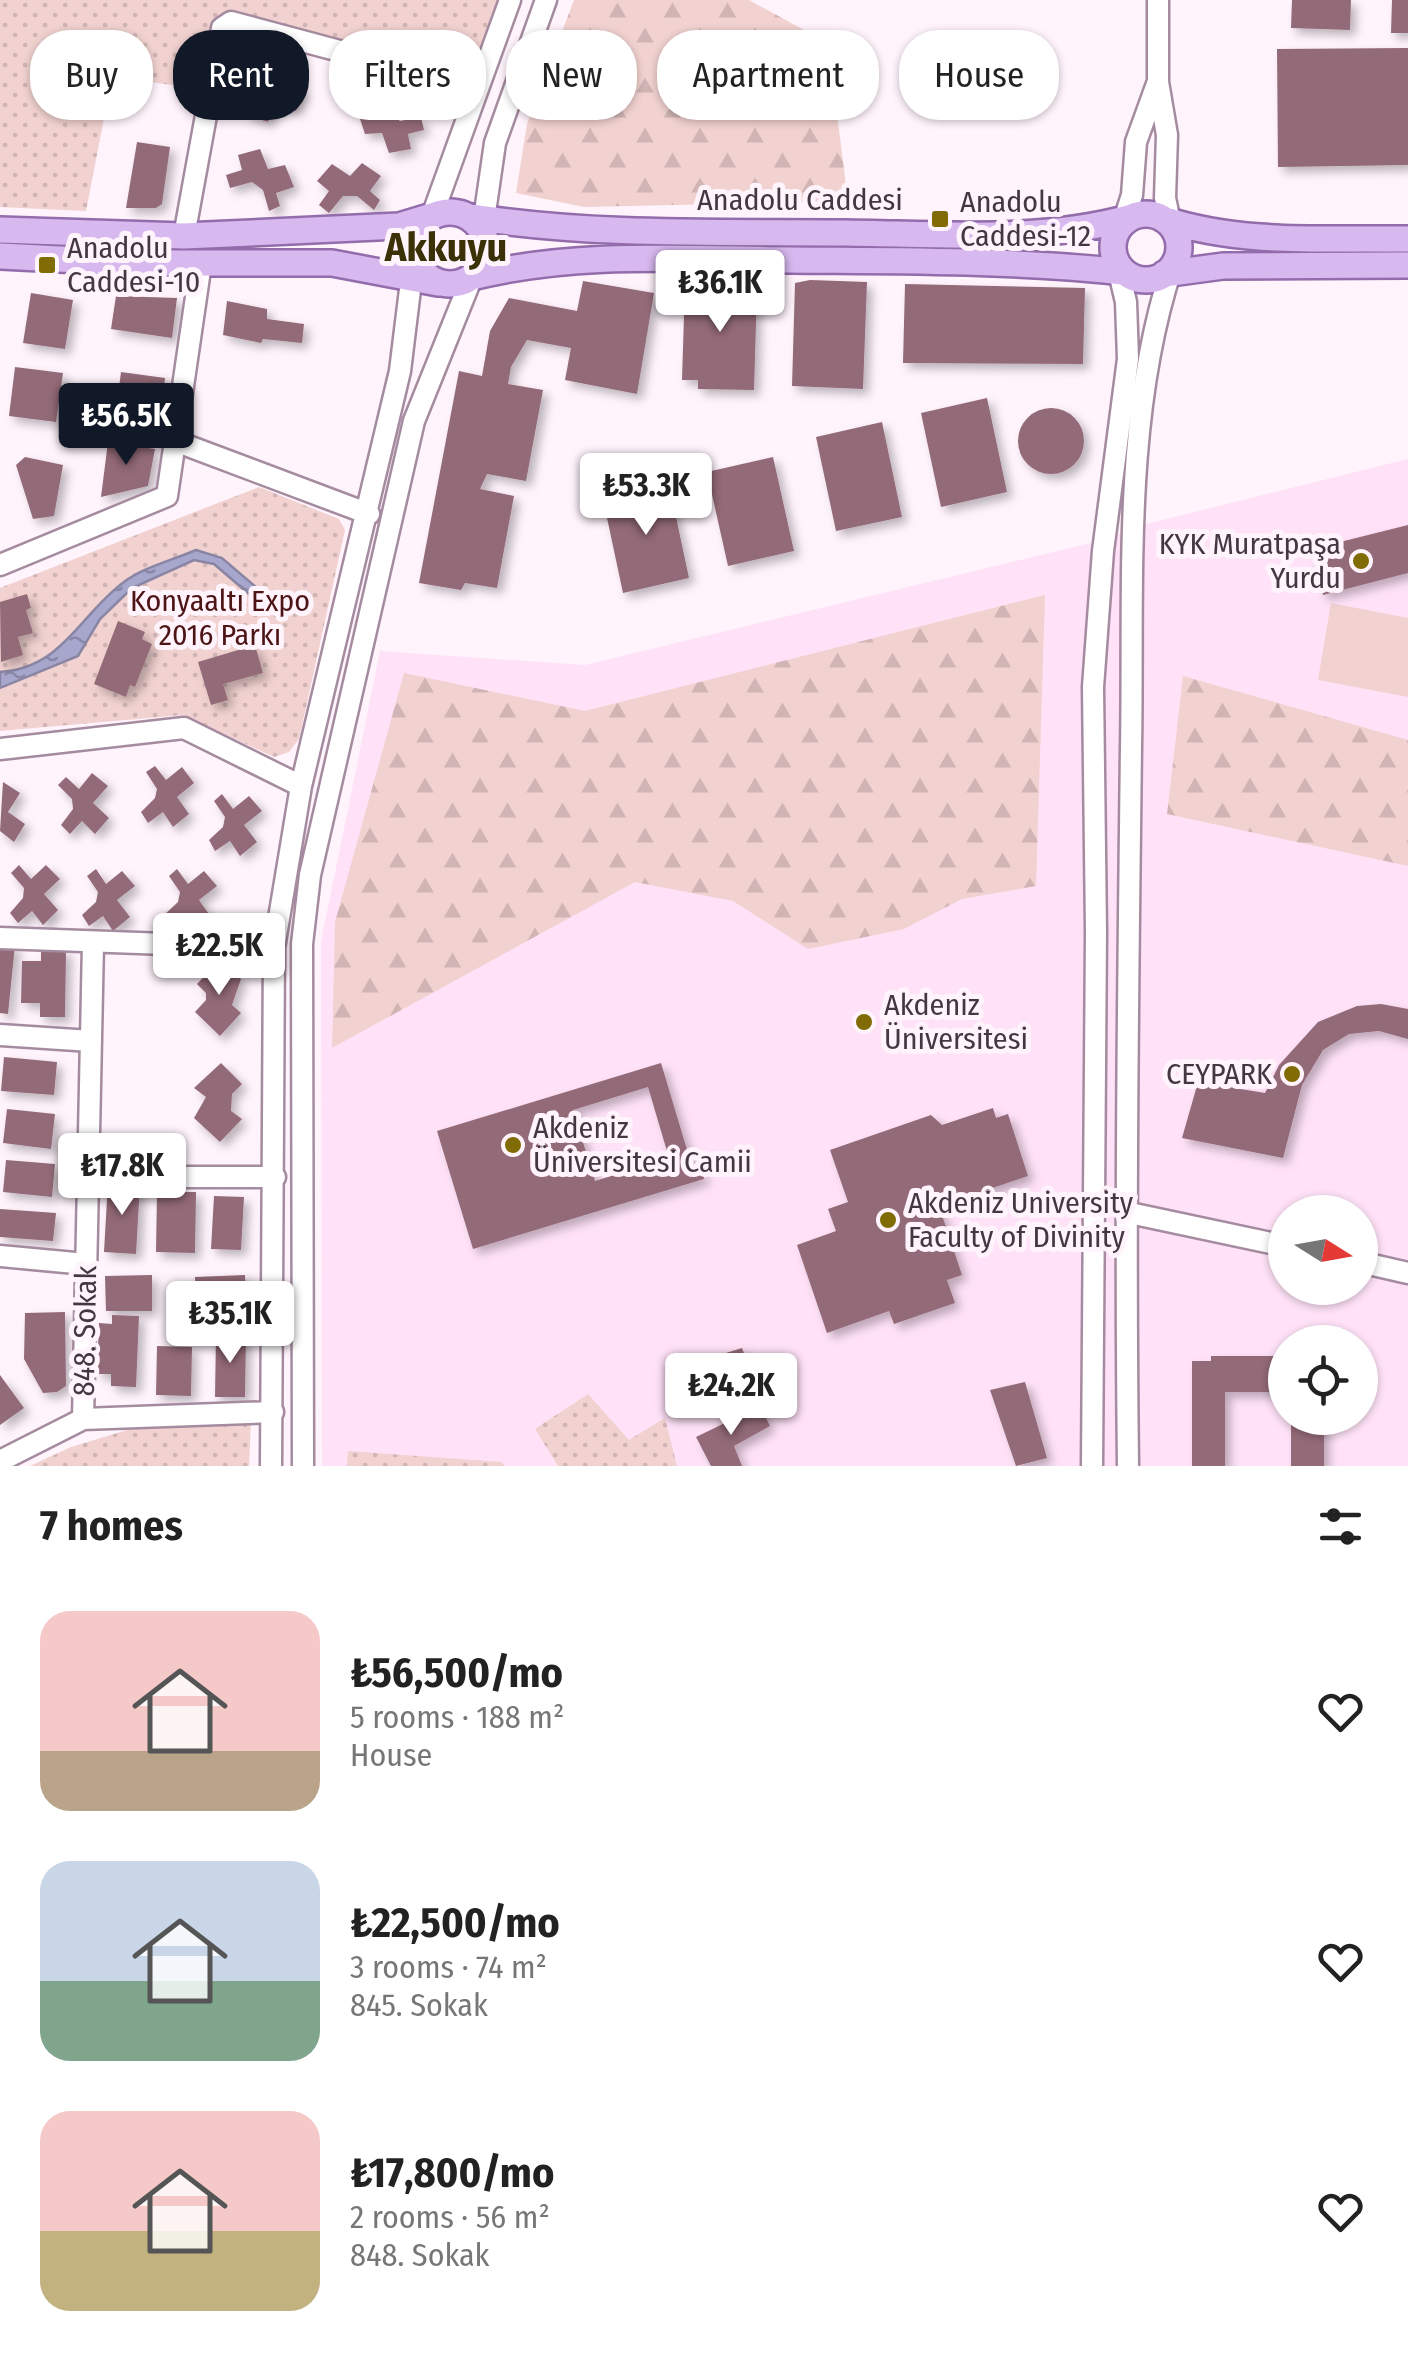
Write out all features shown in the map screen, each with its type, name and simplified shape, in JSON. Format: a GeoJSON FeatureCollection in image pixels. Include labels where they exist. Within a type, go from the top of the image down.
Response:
{"type":"FeatureCollection","features":[{"type":"Feature","properties":{"kind":"main road"},"geometry":{"type":"LineString","coordinates":[[0,230],[184,236],[400,226],[444,212],[478,223],[485,256],[472,276],[462,282],[422,272],[332,263],[0,256]]}},
{"type":"Feature","properties":{"kind":"main road"},"geometry":{"type":"LineString","coordinates":[[1408,239],[1248,237],[1198,230],[1153,214],[1126,220],[1113,242],[1120,269],[1144,280],[1168,271],[1224,266],[1408,265]]}},
{"type":"Feature","properties":{"kind":"main road"},"geometry":{"type":"LineString","coordinates":[[422,272],[417,234],[432,216]]}},
{"type":"Feature","properties":{"kind":"main road","name":"Anadolu Caddesi"},"geometry":{"type":"LineString","coordinates":[[478,223],[596,231],[1000,234],[1098,227],[1126,220]]}},
{"type":"Feature","properties":{"kind":"main road"},"geometry":{"type":"LineString","coordinates":[[1168,222],[1178,246],[1168,271]]}},
{"type":"Feature","properties":{"kind":"main road","name":"Anadolu Caddesi"},"geometry":{"type":"LineString","coordinates":[[472,276],[631,259],[1036,261],[1120,269]]}},
{"type":"Feature","properties":{"kind":"street"},"geometry":{"type":"LineString","coordinates":[[486,66],[510,0]]}},
{"type":"Feature","properties":{"kind":"street"},"geometry":{"type":"LineString","coordinates":[[478,223],[495,143],[546,0]]}},
{"type":"Feature","properties":{"kind":"street"},"geometry":{"type":"LineString","coordinates":[[1158,0],[1158,82],[1168,134],[1168,222]]}},
{"type":"Feature","properties":{"kind":"street"},"geometry":{"type":"LineString","coordinates":[[184,236],[222,28],[231,22],[329,48]]}},
{"type":"Feature","properties":{"kind":"street"},"geometry":{"type":"LineString","coordinates":[[1126,220],[1136,142],[1158,82]]}},
{"type":"Feature","properties":{"kind":"street"},"geometry":{"type":"LineString","coordinates":[[432,216],[466,120]]}},
{"type":"Feature","properties":{"kind":"street"},"geometry":{"type":"LineString","coordinates":[[0,565],[167,496],[201,263]]}},
{"type":"Feature","properties":{"kind":"street"},"geometry":{"type":"LineString","coordinates":[[1092,1466],[1096,932],[1093,687],[1103,551],[1128,359],[1126,302],[1120,269]]}},
{"type":"Feature","properties":{"kind":"street"},"geometry":{"type":"LineString","coordinates":[[1128,1466],[1125,1212],[1134,522],[1143,406],[1168,271]]}},
{"type":"Feature","properties":{"kind":"street"},"geometry":{"type":"LineString","coordinates":[[271,1466],[276,1178],[274,948],[300,786],[368,514],[422,272]]}},
{"type":"Feature","properties":{"kind":"street"},"geometry":{"type":"LineString","coordinates":[[302,1466],[302,944],[310,875],[414,422],[472,276]]}},
{"type":"Feature","properties":{"kind":"street"},"geometry":{"type":"LineString","coordinates":[[175,441],[368,514]]}},
{"type":"Feature","properties":{"kind":"street"},"geometry":{"type":"LineString","coordinates":[[0,750],[184,728],[300,786]]}},
{"type":"Feature","properties":{"kind":"street"},"geometry":{"type":"LineString","coordinates":[[0,938],[274,948]]}},
{"type":"Feature","properties":{"kind":"street","name":"848. Sokak"},"geometry":{"type":"LineString","coordinates":[[83,1419],[93,943]]}},
{"type":"Feature","properties":{"kind":"street"},"geometry":{"type":"LineString","coordinates":[[0,1036],[91,1040]]}},
{"type":"Feature","properties":{"kind":"street"},"geometry":{"type":"LineString","coordinates":[[89,1177],[276,1178]]}},
{"type":"Feature","properties":{"kind":"street"},"geometry":{"type":"LineString","coordinates":[[1125,1212],[1268,1242]]}},
{"type":"Feature","properties":{"kind":"street"},"geometry":{"type":"LineString","coordinates":[[0,1256],[86,1264]]}},
{"type":"Feature","properties":{"kind":"street"},"geometry":{"type":"LineString","coordinates":[[1378,1266],[1408,1273]]}},
{"type":"Feature","properties":{"kind":"street"},"geometry":{"type":"LineString","coordinates":[[0,1461],[83,1419],[273,1412]]}},
{"type":"Feature","properties":{"kind":"shaded area","name":"Akdeniz Üniversitesi"},"geometry":{"type":"Polygon","coordinates":[[[1408,459],[1408,1466],[322,1466],[321,942],[380,651],[585,665],[1091,543],[1150,523],[1408,459]]]}},
{"type":"Feature","properties":{"kind":"green space"},"geometry":{"type":"Polygon","coordinates":[[[0,0],[510,0],[486,66],[486,30],[329,30],[329,48],[309,43],[309,30],[261,30],[231,22],[229,30],[173,30],[173,85],[153,82],[153,30],[30,30],[30,120],[104,120],[86,211],[0,207],[0,0]]]}},
{"type":"Feature","properties":{"kind":"green space"},"geometry":{"type":"Polygon","coordinates":[[[574,0],[749,0],[804,30],[657,30],[657,120],[838,120],[848,201],[584,207],[516,193],[529,120],[637,120],[637,30],[563,30],[574,0]]]}},
{"type":"Feature","properties":{"kind":"green space","name":"Konyaaltı Expo 2016 Parkı"},"geometry":{"type":"Polygon","coordinates":[[[259,487],[339,519],[345,530],[299,739],[289,752],[274,757],[183,715],[0,731],[0,588],[259,487]]]}},
{"type":"Feature","properties":{"kind":"green space"},"geometry":{"type":"Polygon","coordinates":[[[1045,595],[1036,886],[962,899],[904,929],[808,949],[733,901],[635,882],[332,1048],[335,922],[404,673],[585,711],[1045,595]]]}},
{"type":"Feature","properties":{"kind":"green space"},"geometry":{"type":"Polygon","coordinates":[[[1331,603],[1408,618],[1408,697],[1318,680],[1331,603]]]}},
{"type":"Feature","properties":{"kind":"green space"},"geometry":{"type":"Polygon","coordinates":[[[1183,676],[1408,740],[1408,866],[1167,814],[1183,676]]]}},
{"type":"Feature","properties":{"kind":"green space"},"geometry":{"type":"Polygon","coordinates":[[[588,1394],[629,1440],[665,1418],[677,1466],[558,1466],[535,1429],[588,1394]]]}},
{"type":"Feature","properties":{"kind":"green space"},"geometry":{"type":"Polygon","coordinates":[[[251,1421],[249,1466],[30,1466],[71,1447],[147,1424],[251,1421]]]}},
{"type":"Feature","properties":{"kind":"green space"},"geometry":{"type":"Polygon","coordinates":[[[348,1451],[502,1462],[504,1466],[347,1466],[348,1451]]]}},
{"type":"Feature","properties":{"kind":"water"},"geometry":{"type":"Polygon","coordinates":[[[196,550],[222,558],[263,593],[256,600],[214,564],[194,560],[132,588],[100,619],[78,656],[0,688],[0,672],[40,661],[124,582],[196,550]]]}},
{"type":"Feature","properties":{"kind":"building"},"geometry":{"type":"Polygon","coordinates":[[[1292,0],[1351,0],[1350,30],[1291,28],[1292,0]]]}},
{"type":"Feature","properties":{"kind":"building"},"geometry":{"type":"Polygon","coordinates":[[[1392,0],[1408,0],[1408,33],[1391,33],[1392,0]]]}},
{"type":"Feature","properties":{"kind":"building"},"geometry":{"type":"Polygon","coordinates":[[[1408,48],[1408,165],[1278,167],[1277,49],[1408,48]]]}},
{"type":"Feature","properties":{"kind":"building"},"geometry":{"type":"Polygon","coordinates":[[[360,120],[422,120],[424,130],[408,134],[411,149],[389,153],[382,133],[365,134],[360,120]]]}},
{"type":"Feature","properties":{"kind":"building"},"geometry":{"type":"Polygon","coordinates":[[[137,142],[170,147],[162,204],[156,208],[126,208],[137,142]]]}},
{"type":"Feature","properties":{"kind":"building"},"geometry":{"type":"Polygon","coordinates":[[[260,149],[268,169],[285,165],[294,187],[276,193],[280,206],[269,211],[263,190],[252,182],[230,188],[226,175],[242,170],[238,155],[260,149]]]}},
{"type":"Feature","properties":{"kind":"building"},"geometry":{"type":"Polygon","coordinates":[[[362,163],[381,176],[370,191],[380,200],[374,210],[357,196],[343,196],[329,213],[319,205],[329,191],[317,181],[332,164],[350,176],[362,163]]]}},
{"type":"Feature","properties":{"kind":"building"},"geometry":{"type":"Polygon","coordinates":[[[702,277],[736,278],[736,289],[757,290],[754,390],[698,389],[698,380],[682,380],[685,284],[702,284],[702,277]]]}},
{"type":"Feature","properties":{"kind":"building"},"geometry":{"type":"Polygon","coordinates":[[[583,281],[654,293],[637,394],[565,380],[571,348],[527,340],[511,367],[508,384],[543,390],[526,481],[487,474],[480,489],[514,496],[497,588],[465,583],[461,590],[419,583],[459,371],[482,376],[490,331],[509,298],[577,311],[583,281]]]}},
{"type":"Feature","properties":{"kind":"building"},"geometry":{"type":"Polygon","coordinates":[[[867,282],[863,389],[792,386],[795,283],[867,282]]]}},
{"type":"Feature","properties":{"kind":"building"},"geometry":{"type":"Polygon","coordinates":[[[905,284],[1085,288],[1083,364],[903,363],[905,284]]]}},
{"type":"Feature","properties":{"kind":"building"},"geometry":{"type":"Polygon","coordinates":[[[31,293],[73,300],[65,349],[23,343],[31,293]]]}},
{"type":"Feature","properties":{"kind":"building"},"geometry":{"type":"Polygon","coordinates":[[[116,296],[177,298],[172,338],[111,329],[116,296]]]}},
{"type":"Feature","properties":{"kind":"building"},"geometry":{"type":"Polygon","coordinates":[[[227,301],[267,309],[267,319],[304,324],[302,343],[263,339],[261,343],[223,335],[227,301]]]}},
{"type":"Feature","properties":{"kind":"building"},"geometry":{"type":"Polygon","coordinates":[[[15,367],[63,373],[56,422],[9,416],[15,367]]]}},
{"type":"Feature","properties":{"kind":"building"},"geometry":{"type":"Polygon","coordinates":[[[121,372],[165,378],[160,425],[115,419],[121,372]]]}},
{"type":"Feature","properties":{"kind":"building"},"geometry":{"type":"Polygon","coordinates":[[[987,398],[1007,492],[941,507],[921,413],[987,398]]]}},
{"type":"Feature","properties":{"kind":"building"},"geometry":{"type":"Polygon","coordinates":[[[1051,408],[1074,418],[1084,441],[1074,464],[1051,474],[1028,464],[1018,441],[1028,418],[1051,408]]]}},
{"type":"Feature","properties":{"kind":"building"},"geometry":{"type":"Polygon","coordinates":[[[882,422],[902,517],[836,531],[816,437],[882,422]]]}},
{"type":"Feature","properties":{"kind":"building"},"geometry":{"type":"Polygon","coordinates":[[[108,442],[155,449],[148,486],[101,497],[108,442]]]}},
{"type":"Feature","properties":{"kind":"building"},"geometry":{"type":"Polygon","coordinates":[[[25,457],[63,465],[54,516],[33,519],[16,465],[25,457]]]}},
{"type":"Feature","properties":{"kind":"building"},"geometry":{"type":"Polygon","coordinates":[[[773,457],[794,551],[728,566],[707,472],[773,457]]]}},
{"type":"Feature","properties":{"kind":"building"},"geometry":{"type":"Polygon","coordinates":[[[669,484],[689,578],[623,593],[603,499],[669,484]]]}},
{"type":"Feature","properties":{"kind":"building","name":"KYK Muratpaşa Yurdu"},"geometry":{"type":"Polygon","coordinates":[[[1408,525],[1408,573],[1323,595],[1312,549],[1408,525]]]}},
{"type":"Feature","properties":{"kind":"building"},"geometry":{"type":"Polygon","coordinates":[[[27,594],[31,608],[26,610],[33,633],[18,637],[23,655],[1,662],[0,602],[27,594]]]}},
{"type":"Feature","properties":{"kind":"building"},"geometry":{"type":"Polygon","coordinates":[[[118,621],[145,632],[142,639],[152,644],[135,687],[130,685],[126,697],[94,684],[118,621]]]}},
{"type":"Feature","properties":{"kind":"building"},"geometry":{"type":"Polygon","coordinates":[[[255,645],[263,673],[223,684],[228,700],[211,705],[198,662],[255,645]]]}},
{"type":"Feature","properties":{"kind":"building"},"geometry":{"type":"Polygon","coordinates":[[[155,766],[166,780],[182,767],[194,783],[177,797],[189,814],[173,827],[163,812],[148,823],[141,812],[155,798],[157,789],[146,772],[155,766]]]}},
{"type":"Feature","properties":{"kind":"building"},"geometry":{"type":"Polygon","coordinates":[[[92,773],[108,786],[93,803],[109,818],[95,834],[82,821],[70,834],[61,825],[73,809],[72,799],[58,785],[66,777],[79,789],[92,773]]]}},
{"type":"Feature","properties":{"kind":"building"},"geometry":{"type":"Polygon","coordinates":[[[3,782],[20,793],[8,812],[25,824],[14,842],[0,831],[3,782]]]}},
{"type":"Feature","properties":{"kind":"building"},"geometry":{"type":"Polygon","coordinates":[[[222,794],[233,809],[249,796],[262,811],[244,825],[257,842],[240,856],[230,841],[215,851],[209,840],[223,827],[225,817],[214,801],[222,794]]]}},
{"type":"Feature","properties":{"kind":"building"},"geometry":{"type":"Polygon","coordinates":[[[19,865],[31,879],[46,865],[60,879],[44,894],[58,910],[43,925],[32,911],[18,923],[10,913],[23,898],[24,888],[11,873],[19,865]]]}},
{"type":"Feature","properties":{"kind":"building"},"geometry":{"type":"Polygon","coordinates":[[[96,869],[106,884],[122,871],[135,886],[117,900],[130,917],[113,931],[103,916],[89,926],[82,915],[96,902],[98,892],[87,876],[96,869]]]}},
{"type":"Feature","properties":{"kind":"building"},"geometry":{"type":"Polygon","coordinates":[[[177,869],[188,884],[204,871],[217,886],[199,900],[211,917],[195,930],[185,915],[170,926],[164,915],[178,902],[180,892],[169,876],[177,869]]]}},
{"type":"Feature","properties":{"kind":"building"},"geometry":{"type":"Polygon","coordinates":[[[0,943],[15,945],[8,1014],[0,1013],[0,943]]]}},
{"type":"Feature","properties":{"kind":"building"},"geometry":{"type":"Polygon","coordinates":[[[41,950],[66,950],[65,1017],[40,1017],[40,1003],[21,1003],[22,961],[41,961],[41,950]]]}},
{"type":"Feature","properties":{"kind":"building"},"geometry":{"type":"Polygon","coordinates":[[[220,960],[241,979],[232,1005],[241,1013],[220,1036],[195,1012],[206,1000],[206,993],[197,984],[220,960]]]}},
{"type":"Feature","properties":{"kind":"building","name":"CEYPARK"},"geometry":{"type":"Polygon","coordinates":[[[1381,1004],[1408,1009],[1408,1039],[1379,1031],[1349,1034],[1323,1050],[1302,1085],[1283,1158],[1182,1138],[1198,1082],[1265,1093],[1279,1065],[1318,1022],[1357,1006],[1381,1004]]]}},
{"type":"Feature","properties":{"kind":"building"},"geometry":{"type":"Polygon","coordinates":[[[4,1057],[57,1062],[54,1095],[1,1091],[4,1057]]]}},
{"type":"Feature","properties":{"kind":"building"},"geometry":{"type":"Polygon","coordinates":[[[221,1063],[242,1084],[232,1094],[231,1111],[242,1119],[220,1142],[194,1118],[206,1097],[194,1088],[221,1063]]]}},
{"type":"Feature","properties":{"kind":"building","name":"Akdeniz Üniversitesi Camii"},"geometry":{"type":"Polygon","coordinates":[[[661,1063],[694,1173],[703,1170],[704,1179],[473,1249],[437,1131],[661,1063]],[[648,1087],[573,1110],[595,1181],[669,1158],[648,1087]]]}},
{"type":"Feature","properties":{"kind":"building","name":"Akdeniz University Faculty of Divinity"},"geometry":{"type":"Polygon","coordinates":[[[993,1108],[996,1118],[1008,1114],[1028,1176],[939,1206],[962,1275],[947,1280],[955,1303],[894,1324],[889,1311],[827,1333],[797,1245],[836,1231],[828,1209],[848,1202],[830,1150],[931,1115],[942,1125],[993,1108]]]}},
{"type":"Feature","properties":{"kind":"building"},"geometry":{"type":"Polygon","coordinates":[[[7,1109],[55,1114],[51,1149],[3,1143],[7,1109]]]}},
{"type":"Feature","properties":{"kind":"building"},"geometry":{"type":"Polygon","coordinates":[[[6,1160],[55,1164],[52,1197],[3,1192],[6,1160]]]}},
{"type":"Feature","properties":{"kind":"building"},"geometry":{"type":"Polygon","coordinates":[[[108,1182],[140,1184],[136,1254],[104,1252],[108,1182]]]}},
{"type":"Feature","properties":{"kind":"building"},"geometry":{"type":"Polygon","coordinates":[[[157,1192],[196,1192],[195,1253],[156,1252],[157,1192]]]}},
{"type":"Feature","properties":{"kind":"building"},"geometry":{"type":"Polygon","coordinates":[[[214,1196],[244,1197],[241,1250],[211,1249],[214,1196]]]}},
{"type":"Feature","properties":{"kind":"building"},"geometry":{"type":"Polygon","coordinates":[[[0,1209],[56,1213],[53,1241],[0,1237],[0,1209]]]}},
{"type":"Feature","properties":{"kind":"building"},"geometry":{"type":"Polygon","coordinates":[[[152,1275],[152,1311],[106,1311],[105,1276],[152,1275]]]}},
{"type":"Feature","properties":{"kind":"building"},"geometry":{"type":"Polygon","coordinates":[[[245,1275],[246,1313],[196,1315],[195,1277],[245,1275]]]}},
{"type":"Feature","properties":{"kind":"building"},"geometry":{"type":"Polygon","coordinates":[[[65,1312],[66,1386],[57,1392],[43,1393],[24,1359],[25,1313],[65,1312]]]}},
{"type":"Feature","properties":{"kind":"building"},"geometry":{"type":"Polygon","coordinates":[[[112,1315],[139,1316],[136,1387],[111,1386],[111,1374],[97,1374],[99,1323],[112,1324],[112,1315]]]}},
{"type":"Feature","properties":{"kind":"building"},"geometry":{"type":"Polygon","coordinates":[[[216,1336],[246,1336],[245,1397],[215,1397],[216,1336]]]}},
{"type":"Feature","properties":{"kind":"building"},"geometry":{"type":"Polygon","coordinates":[[[157,1346],[192,1347],[191,1396],[156,1395],[157,1346]]]}},
{"type":"Feature","properties":{"kind":"building"},"geometry":{"type":"Polygon","coordinates":[[[742,1348],[751,1372],[743,1373],[745,1380],[735,1384],[729,1378],[732,1385],[709,1392],[700,1361],[742,1348]]]}},
{"type":"Feature","properties":{"kind":"building"},"geometry":{"type":"Polygon","coordinates":[[[1211,1356],[1268,1356],[1268,1392],[1225,1392],[1225,1466],[1192,1466],[1192,1361],[1211,1361],[1211,1356]]]}},
{"type":"Feature","properties":{"kind":"building"},"geometry":{"type":"Polygon","coordinates":[[[0,1375],[24,1408],[0,1425],[0,1375]]]}},
{"type":"Feature","properties":{"kind":"building"},"geometry":{"type":"Polygon","coordinates":[[[1025,1382],[1047,1458],[1016,1466],[990,1390],[1025,1382]]]}},
{"type":"Feature","properties":{"kind":"building"},"geometry":{"type":"Polygon","coordinates":[[[760,1406],[770,1426],[734,1446],[742,1466],[711,1466],[696,1437],[760,1406]]]}},
{"type":"Feature","properties":{"kind":"building"},"geometry":{"type":"Polygon","coordinates":[[[1291,1435],[1324,1435],[1324,1466],[1291,1466],[1291,1435]]]}},
{"type":"Feature","properties":{"kind":"place","name":"Anadolu Caddesi-12"},"geometry":{"type":"Point","coordinates":[940,219]}},
{"type":"Feature","properties":{"kind":"place","name":"Anadolu Caddesi-10"},"geometry":{"type":"Point","coordinates":[47,265]}},
{"type":"Feature","properties":{"kind":"place","name":"KYK Muratpaşa Yurdu"},"geometry":{"type":"Point","coordinates":[1361,561]}},
{"type":"Feature","properties":{"kind":"place","name":"Akdeniz Üniversitesi"},"geometry":{"type":"Point","coordinates":[864,1022]}},
{"type":"Feature","properties":{"kind":"place","name":"CEYPARK"},"geometry":{"type":"Point","coordinates":[1292,1074]}},
{"type":"Feature","properties":{"kind":"place","name":"Akdeniz Üniversitesi Camii"},"geometry":{"type":"Point","coordinates":[513,1145]}},
{"type":"Feature","properties":{"kind":"place","name":"Akdeniz University Faculty of Divinity"},"geometry":{"type":"Point","coordinates":[888,1220]}},
{"type":"Feature","properties":{"kind":"district","name":"Akkuyu"},"geometry":{"type":"Point","coordinates":[446,247]}}]}
